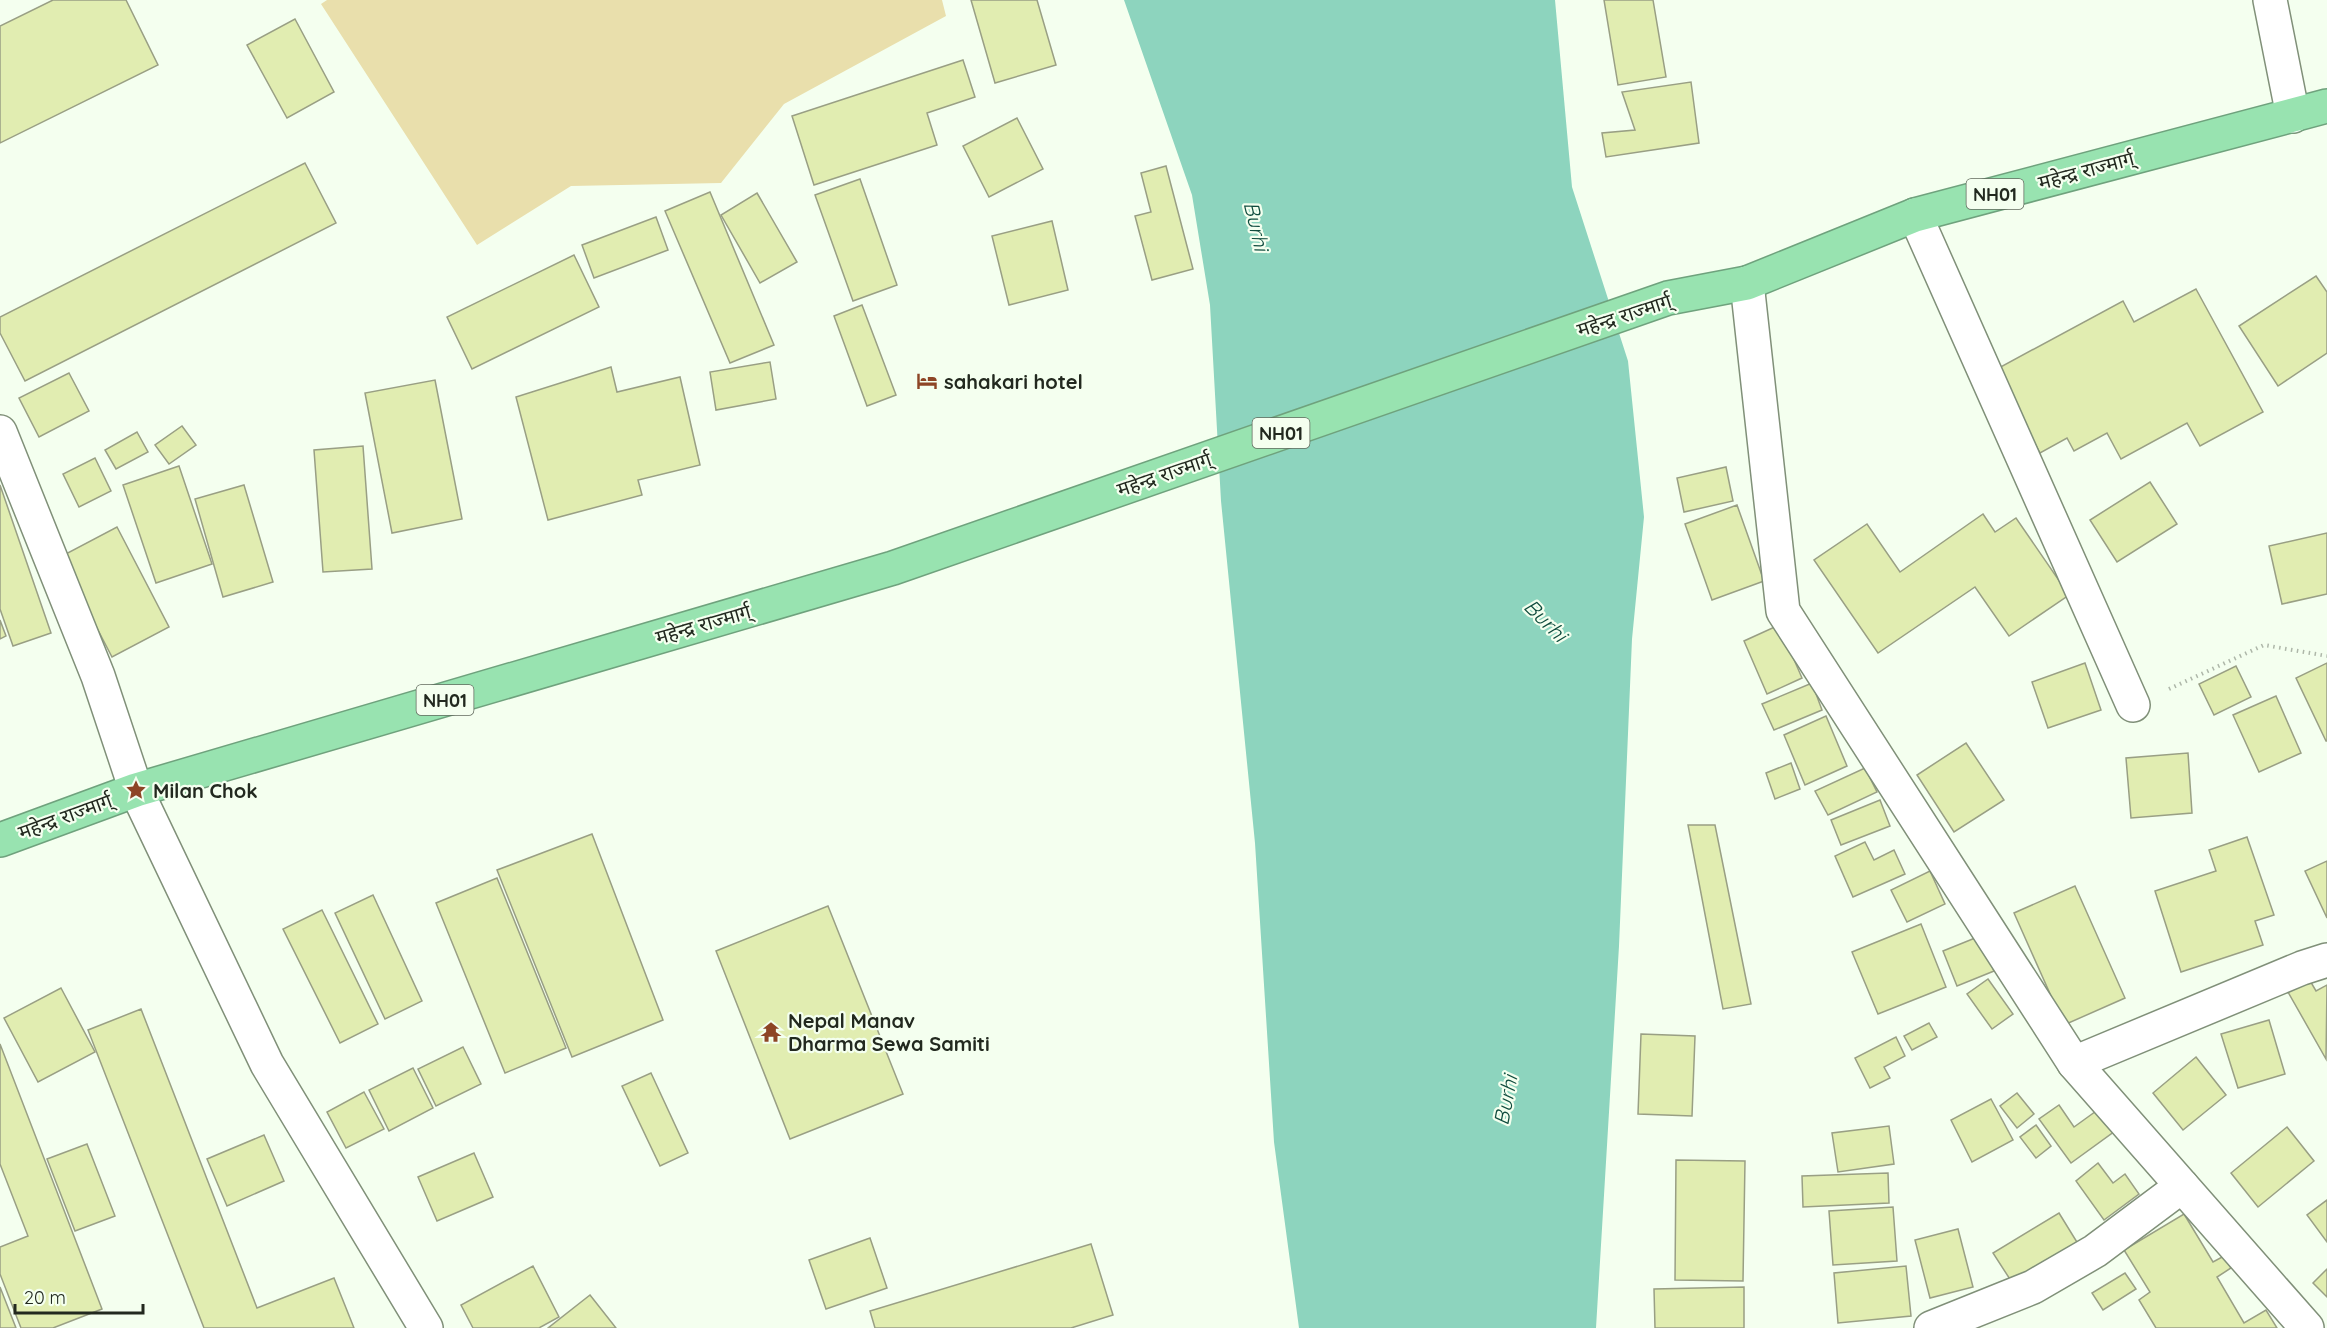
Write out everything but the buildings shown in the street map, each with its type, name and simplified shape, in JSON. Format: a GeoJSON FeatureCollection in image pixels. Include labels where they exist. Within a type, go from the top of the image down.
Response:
{"type":"FeatureCollection","features":[{"type":"Feature","properties":{"kind":"highway","name":"महेन्द्र राज्मार्ग्"},"geometry":{"type":"LineString","coordinates":[[0,840],[136,790],[893,568],[1668,298],[1747,283],[1915,215],[2327,106]]}},
{"type":"Feature","properties":{"kind":"street"},"geometry":{"type":"LineString","coordinates":[[2270,0],[2293,116]]}},
{"type":"Feature","properties":{"kind":"street"},"geometry":{"type":"LineString","coordinates":[[1915,215],[2133,705]]}},
{"type":"Feature","properties":{"kind":"street"},"geometry":{"type":"LineString","coordinates":[[1747,283],[1783,611],[2074,1063],[2307,1328]]}},
{"type":"Feature","properties":{"kind":"street"},"geometry":{"type":"LineString","coordinates":[[0,432],[98,676],[136,790],[267,1064],[426,1328]]}},
{"type":"Feature","properties":{"kind":"street"},"geometry":{"type":"LineString","coordinates":[[2074,1063],[2302,968],[2327,960]]}},
{"type":"Feature","properties":{"kind":"street"},"geometry":{"type":"LineString","coordinates":[[1931,1328],[2032,1287],[2095,1251],[2182,1186]]}},
{"type":"Feature","properties":{"kind":"path"},"geometry":{"type":"LineString","coordinates":[[2133,705],[2264,645],[2327,656]]}},
{"type":"Feature","properties":{"kind":"shaded area"},"geometry":{"type":"Polygon","coordinates":[[[327,0],[942,0],[946,16],[784,104],[721,183],[571,186],[477,245],[321,4],[327,0]]]}},
{"type":"Feature","properties":{"kind":"water","name":"Burhi"},"geometry":{"type":"Polygon","coordinates":[[[1124,0],[1555,0],[1572,187],[1628,361],[1644,517],[1632,639],[1619,946],[1596,1328],[1299,1328],[1274,1142],[1255,843],[1221,501],[1210,305],[1192,195],[1124,0]]]}},
{"type":"Feature","properties":{"kind":"place","name":"sahakari hotel"},"geometry":{"type":"Point","coordinates":[927,381]}},
{"type":"Feature","properties":{"kind":"place","name":"Milan Chok"},"geometry":{"type":"Point","coordinates":[136,790]}},
{"type":"Feature","properties":{"kind":"place","name":"Nepal Manav Dharma Sewa Samiti"},"geometry":{"type":"Point","coordinates":[771,1032]}}]}
